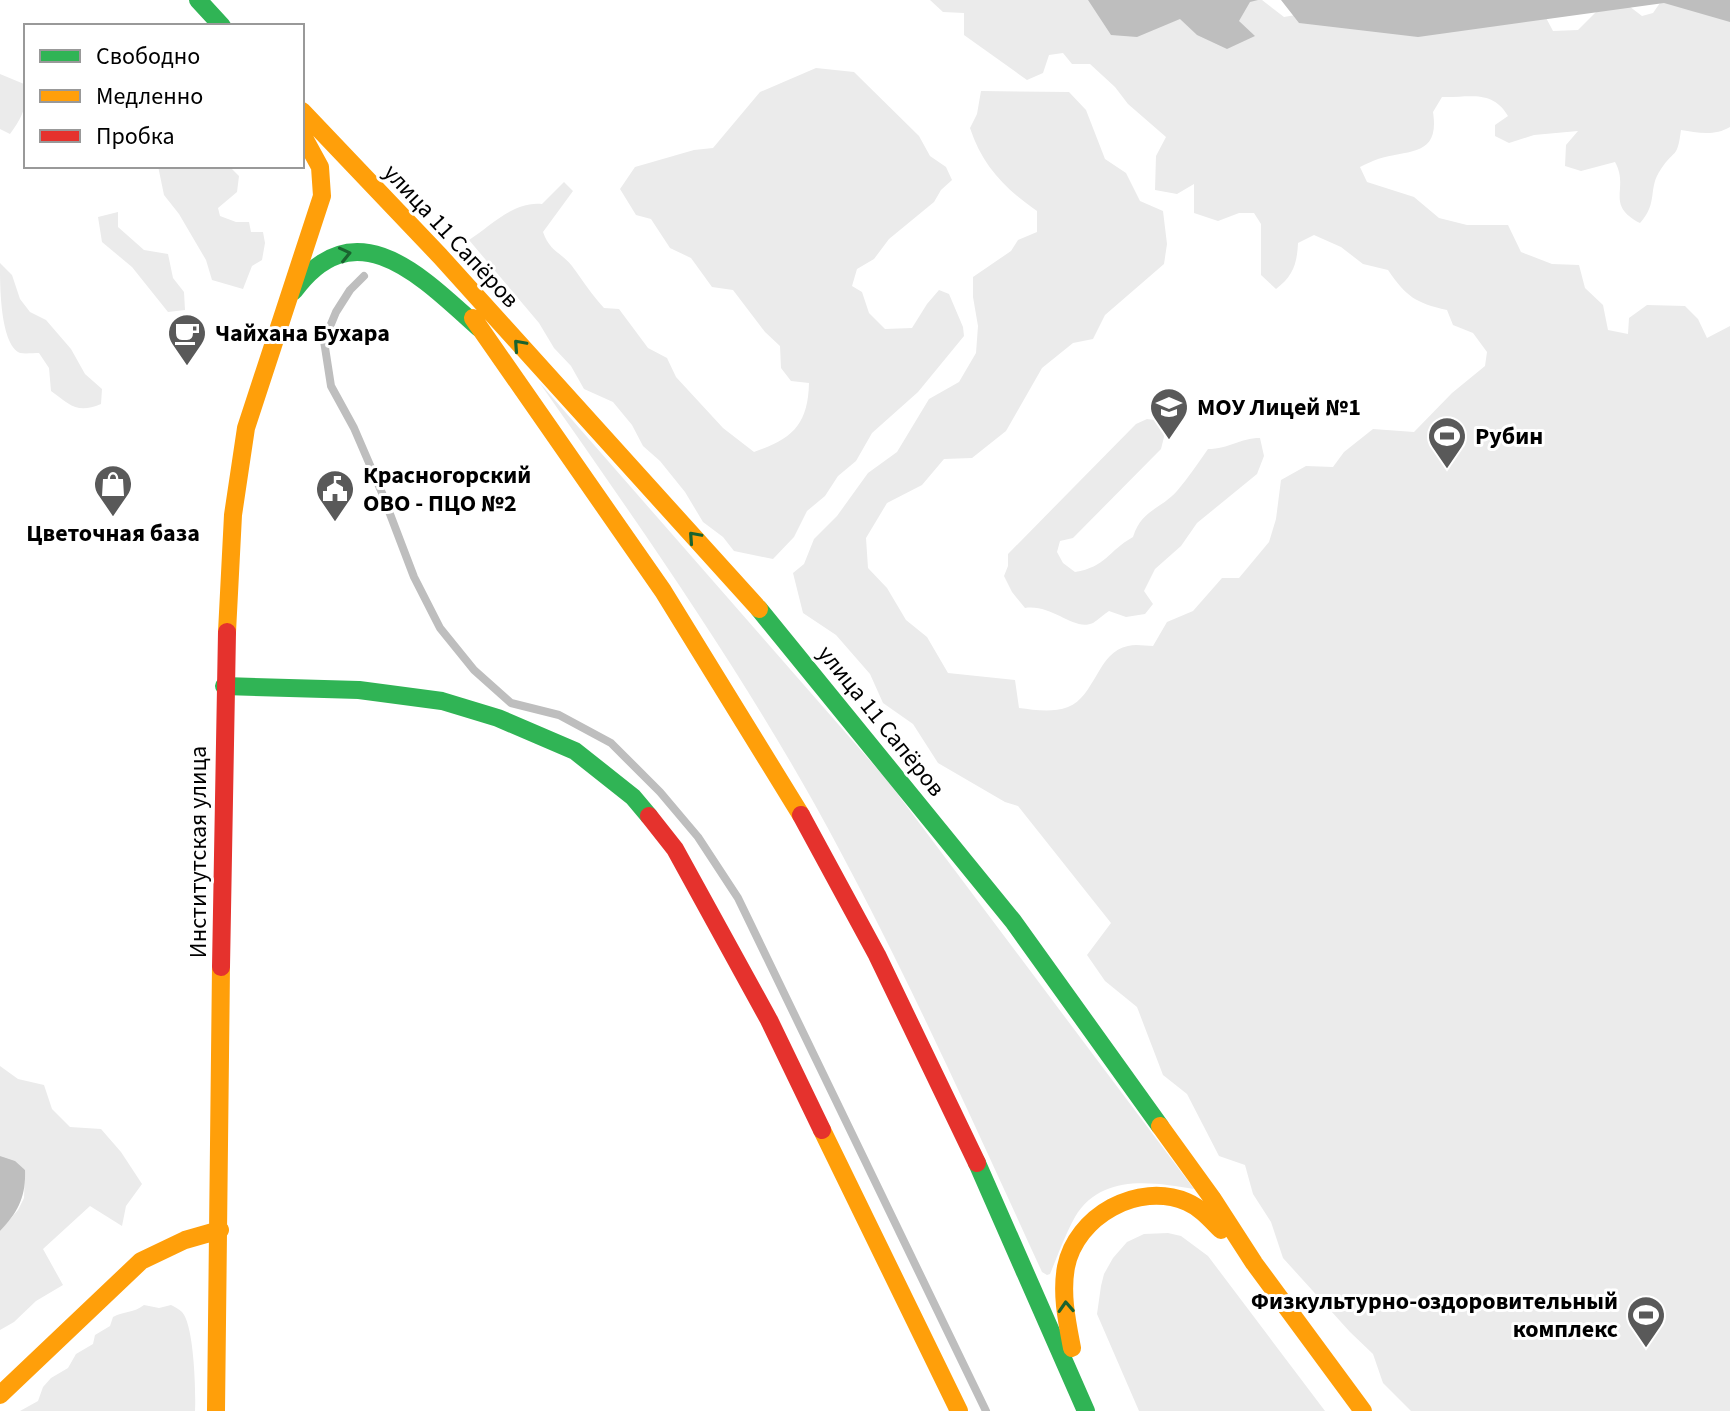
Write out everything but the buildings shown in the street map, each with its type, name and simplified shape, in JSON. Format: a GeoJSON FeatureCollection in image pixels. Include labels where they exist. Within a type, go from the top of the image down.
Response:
{"type":"FeatureCollection","features":[{"type":"Feature","properties":{"kind":"street"},"geometry":{"type":"LineString","coordinates":[[198,0],[220,24]]}},
{"type":"Feature","properties":{"kind":"street","name":"улица 11 Сапёров"},"geometry":{"type":"LineString","coordinates":[[304,113],[747,595],[1013,921],[1212,1198],[1254,1263],[1363,1411]]}},
{"type":"Feature","properties":{"kind":"street","name":"Институтская улица"},"geometry":{"type":"LineString","coordinates":[[216,1411],[224,686],[233,515],[246,428],[322,196],[320,167],[304,138]]}},
{"type":"Feature","properties":{"kind":"street"},"geometry":{"type":"LineString","coordinates":[[411,226],[659,586],[798,809],[905,1010],[1001,1216],[1086,1411]]}},
{"type":"Feature","properties":{"kind":"street","name":"Институтская улица"},"geometry":{"type":"LineString","coordinates":[[286,301],[320,262],[348,252],[376,253],[408,270],[479,328]]}},
{"type":"Feature","properties":{"kind":"street"},"geometry":{"type":"LineString","coordinates":[[224,686],[359,690],[442,701],[498,718],[575,751],[633,797],[675,849],[769,1020],[959,1411]]}},
{"type":"Feature","properties":{"kind":"street"},"geometry":{"type":"LineString","coordinates":[[1086,1411],[1066,1321],[1065,1274],[1070,1254],[1092,1219],[1105,1209],[1139,1199],[1161,1197],[1186,1202],[1201,1212],[1254,1263]]}},
{"type":"Feature","properties":{"kind":"street"},"geometry":{"type":"LineString","coordinates":[[0,1395],[141,1261],[185,1240],[220,1230]]}},
{"type":"Feature","properties":{"kind":"shaded area"},"geometry":{"type":"Polygon","coordinates":[[[930,0],[1262,0],[1284,17],[1313,12],[1544,14],[1553,31],[1578,30],[1599,9],[1625,3],[1642,16],[1653,13],[1662,0],[1730,15],[1730,127],[1712,133],[1681,130],[1677,150],[1657,176],[1649,209],[1640,223],[1629,216],[1620,202],[1619,172],[1615,162],[1581,171],[1565,166],[1566,145],[1578,131],[1534,135],[1509,143],[1495,136],[1495,125],[1508,116],[1502,107],[1487,98],[1442,97],[1433,112],[1434,127],[1427,144],[1420,149],[1378,159],[1360,167],[1367,182],[1414,197],[1439,218],[1467,225],[1508,225],[1521,252],[1552,264],[1579,265],[1585,288],[1603,305],[1608,330],[1628,334],[1629,318],[1647,305],[1685,306],[1698,319],[1707,338],[1730,326],[1730,1411],[1411,1411],[1383,1383],[1373,1354],[1283,1258],[1271,1222],[1253,1194],[1245,1165],[1219,1156],[1187,1094],[1163,1075],[1137,1007],[1105,981],[1087,955],[1111,923],[1018,806],[1005,802],[938,763],[913,724],[883,703],[870,674],[836,635],[803,613],[793,573],[804,564],[814,539],[837,516],[868,473],[897,452],[929,399],[959,382],[976,353],[978,326],[973,277],[1011,251],[1018,240],[1037,232],[1037,211],[996,175],[975,141],[970,128],[977,114],[981,91],[1069,92],[1086,110],[1105,159],[1126,173],[1140,201],[1163,211],[1167,244],[1164,264],[1105,315],[1093,339],[1073,343],[1042,368],[1006,431],[972,458],[944,459],[922,485],[887,503],[866,538],[868,568],[887,588],[906,620],[927,637],[948,673],[1015,680],[1019,708],[1062,709],[1077,702],[1110,656],[1131,645],[1153,646],[1167,622],[1193,611],[1222,578],[1239,578],[1269,542],[1276,519],[1281,480],[1306,466],[1333,467],[1344,452],[1373,429],[1414,432],[1452,393],[1485,366],[1487,352],[1473,333],[1453,325],[1447,310],[1419,301],[1400,286],[1388,270],[1363,264],[1341,247],[1314,235],[1298,243],[1293,269],[1276,289],[1261,275],[1261,224],[1254,213],[1239,213],[1218,221],[1194,213],[1194,184],[1177,194],[1155,190],[1156,156],[1166,137],[1128,104],[1090,64],[1072,64],[1063,53],[1049,55],[1043,73],[1027,80],[964,35],[964,13],[943,12],[930,0]]]}},
{"type":"Feature","properties":{"kind":"shaded area"},"geometry":{"type":"Polygon","coordinates":[[[1088,0],[1258,0],[1250,2],[1239,21],[1255,36],[1227,49],[1197,35],[1180,19],[1137,37],[1111,35],[1088,0]]]}},
{"type":"Feature","properties":{"kind":"shaded area"},"geometry":{"type":"Polygon","coordinates":[[[1281,0],[1730,0],[1730,22],[1664,3],[1418,37],[1299,23],[1281,0]]]}},
{"type":"Feature","properties":{"kind":"shaded area"},"geometry":{"type":"Polygon","coordinates":[[[816,68],[854,72],[919,136],[930,156],[946,167],[952,180],[934,202],[889,239],[874,259],[857,269],[852,286],[862,292],[869,313],[885,329],[912,328],[939,290],[949,294],[964,336],[918,392],[872,433],[856,461],[807,511],[794,537],[773,559],[734,551],[723,537],[703,522],[685,492],[660,461],[643,446],[632,425],[613,402],[584,389],[539,323],[469,240],[513,210],[542,204],[564,182],[573,191],[543,232],[549,244],[572,266],[604,308],[619,309],[648,348],[667,358],[676,377],[723,428],[754,452],[778,442],[788,436],[801,420],[809,383],[791,381],[781,368],[780,346],[765,332],[733,290],[712,287],[691,258],[670,248],[651,219],[636,215],[620,189],[635,167],[694,150],[713,148],[760,92],[816,68]]]}},
{"type":"Feature","properties":{"kind":"shaded area"},"geometry":{"type":"Polygon","coordinates":[[[0,74],[24,84],[24,106],[10,134],[0,129],[0,74]]]}},
{"type":"Feature","properties":{"kind":"shaded area"},"geometry":{"type":"Polygon","coordinates":[[[158,168],[231,168],[239,176],[237,192],[218,208],[220,216],[236,222],[249,222],[251,232],[263,232],[265,243],[262,260],[252,266],[243,289],[212,280],[206,260],[164,195],[158,168]]]}},
{"type":"Feature","properties":{"kind":"shaded area"},"geometry":{"type":"Polygon","coordinates":[[[118,212],[118,227],[144,250],[168,254],[173,278],[184,292],[185,310],[168,312],[132,267],[102,242],[98,217],[118,212]]]}},
{"type":"Feature","properties":{"kind":"shaded area"},"geometry":{"type":"Polygon","coordinates":[[[0,263],[12,275],[20,299],[30,312],[46,320],[71,349],[85,374],[102,389],[101,404],[80,408],[69,404],[51,391],[49,368],[39,353],[20,353],[13,347],[2,313],[0,263]]]}},
{"type":"Feature","properties":{"kind":"shaded area"},"geometry":{"type":"Polygon","coordinates":[[[539,382],[887,780],[1194,1189],[1145,1183],[1113,1187],[1099,1193],[1075,1217],[1050,1274],[1042,1272],[905,977],[814,803],[716,642],[539,382]]]}},
{"type":"Feature","properties":{"kind":"shaded area"},"geometry":{"type":"Polygon","coordinates":[[[1147,419],[1162,421],[1164,437],[1161,449],[1073,538],[1060,541],[1057,552],[1063,563],[1075,572],[1094,566],[1133,537],[1146,515],[1177,491],[1208,449],[1260,438],[1264,456],[1257,474],[1197,523],[1181,546],[1155,569],[1144,591],[1153,604],[1145,614],[1126,617],[1109,611],[1086,625],[1045,610],[1025,608],[1004,576],[1008,554],[1136,424],[1147,419]]]}},
{"type":"Feature","properties":{"kind":"shaded area"},"geometry":{"type":"Polygon","coordinates":[[[0,1066],[18,1079],[44,1085],[52,1109],[70,1127],[101,1129],[142,1184],[126,1206],[122,1226],[90,1206],[43,1249],[63,1285],[36,1301],[14,1322],[0,1330],[0,1231],[24,1198],[25,1170],[0,1156],[0,1066]]]}},
{"type":"Feature","properties":{"kind":"shaded area"},"geometry":{"type":"Polygon","coordinates":[[[0,1156],[15,1161],[25,1170],[20,1204],[0,1231],[0,1156]]]}},
{"type":"Feature","properties":{"kind":"shaded area"},"geometry":{"type":"Polygon","coordinates":[[[1144,1234],[1181,1236],[1208,1256],[1325,1411],[1139,1411],[1097,1314],[1101,1286],[1113,1258],[1127,1242],[1144,1234]]]}},
{"type":"Feature","properties":{"kind":"shaded area"},"geometry":{"type":"Polygon","coordinates":[[[144,1305],[159,1308],[171,1305],[186,1319],[193,1359],[195,1411],[20,1411],[38,1401],[43,1387],[51,1378],[68,1368],[76,1354],[93,1344],[95,1335],[110,1326],[113,1317],[144,1305]]]}},
{"type":"Feature","properties":{"kind":"waterway"},"geometry":{"type":"LineString","coordinates":[[364,276],[350,290],[336,312],[324,341],[331,386],[354,428],[414,577],[440,628],[474,670],[511,703],[559,715],[611,743],[660,792],[698,837],[738,898],[986,1411]]}},
{"type":"Feature","properties":{"kind":"traffic: fast"},"geometry":{"type":"LineString","coordinates":[[198,0],[220,24]]}},
{"type":"Feature","properties":{"kind":"traffic: fast"},"geometry":{"type":"LineString","coordinates":[[294,291],[317,266],[341,254],[365,252],[389,259],[413,272],[479,328]]}},
{"type":"Feature","properties":{"kind":"traffic: fast"},"geometry":{"type":"LineString","coordinates":[[759,609],[1013,921],[1160,1126]]}},
{"type":"Feature","properties":{"kind":"traffic: fast"},"geometry":{"type":"LineString","coordinates":[[224,686],[359,690],[442,701],[498,718],[575,751],[633,797],[649,816]]}},
{"type":"Feature","properties":{"kind":"traffic: fast"},"geometry":{"type":"LineString","coordinates":[[977,1163],[1086,1411]]}},
{"type":"Feature","properties":{"kind":"traffic: slow"},"geometry":{"type":"LineString","coordinates":[[304,113],[440,256],[759,609]]}},
{"type":"Feature","properties":{"kind":"traffic: slow"},"geometry":{"type":"LineString","coordinates":[[227,632],[233,515],[246,428],[322,196],[320,167],[304,138]]}},
{"type":"Feature","properties":{"kind":"traffic: slow"},"geometry":{"type":"LineString","coordinates":[[473,318],[663,591],[801,815]]}},
{"type":"Feature","properties":{"kind":"traffic: slow"},"geometry":{"type":"LineString","coordinates":[[216,1411],[221,967]]}},
{"type":"Feature","properties":{"kind":"traffic: slow"},"geometry":{"type":"LineString","coordinates":[[1160,1126],[1254,1263],[1363,1411]]}},
{"type":"Feature","properties":{"kind":"traffic: slow"},"geometry":{"type":"LineString","coordinates":[[822,1130],[959,1411]]}},
{"type":"Feature","properties":{"kind":"traffic: slow"},"geometry":{"type":"LineString","coordinates":[[1072,1348],[1064,1298],[1066,1267],[1082,1232],[1096,1218],[1130,1200],[1149,1196],[1168,1197],[1197,1208],[1221,1230]]}},
{"type":"Feature","properties":{"kind":"traffic: slow"},"geometry":{"type":"LineString","coordinates":[[0,1395],[141,1261],[185,1240],[220,1230]]}},
{"type":"Feature","properties":{"kind":"traffic: jam"},"geometry":{"type":"LineString","coordinates":[[221,967],[227,632]]}},
{"type":"Feature","properties":{"kind":"traffic: jam"},"geometry":{"type":"LineString","coordinates":[[801,815],[877,955],[977,1163]]}},
{"type":"Feature","properties":{"kind":"traffic: jam"},"geometry":{"type":"LineString","coordinates":[[649,816],[675,849],[769,1020],[822,1130]]}},
{"type":"Feature","properties":{"kind":"place","name":"Чайхана Бухара"},"geometry":{"type":"Point","coordinates":[187,367]}},
{"type":"Feature","properties":{"kind":"place","name":"МОУ Лицей №1"},"geometry":{"type":"Point","coordinates":[1169,441]}},
{"type":"Feature","properties":{"kind":"place","name":"Рубин"},"geometry":{"type":"Point","coordinates":[1447,470]}},
{"type":"Feature","properties":{"kind":"place","name":"Цветочная база"},"geometry":{"type":"Point","coordinates":[113,518]}},
{"type":"Feature","properties":{"kind":"place","name":"Красногорский ОВО - ПЦО №2"},"geometry":{"type":"Point","coordinates":[335,523]}},
{"type":"Feature","properties":{"kind":"place","name":"Физкультурно-оздоровительный комплекс"},"geometry":{"type":"Point","coordinates":[1646,1349]}}]}
